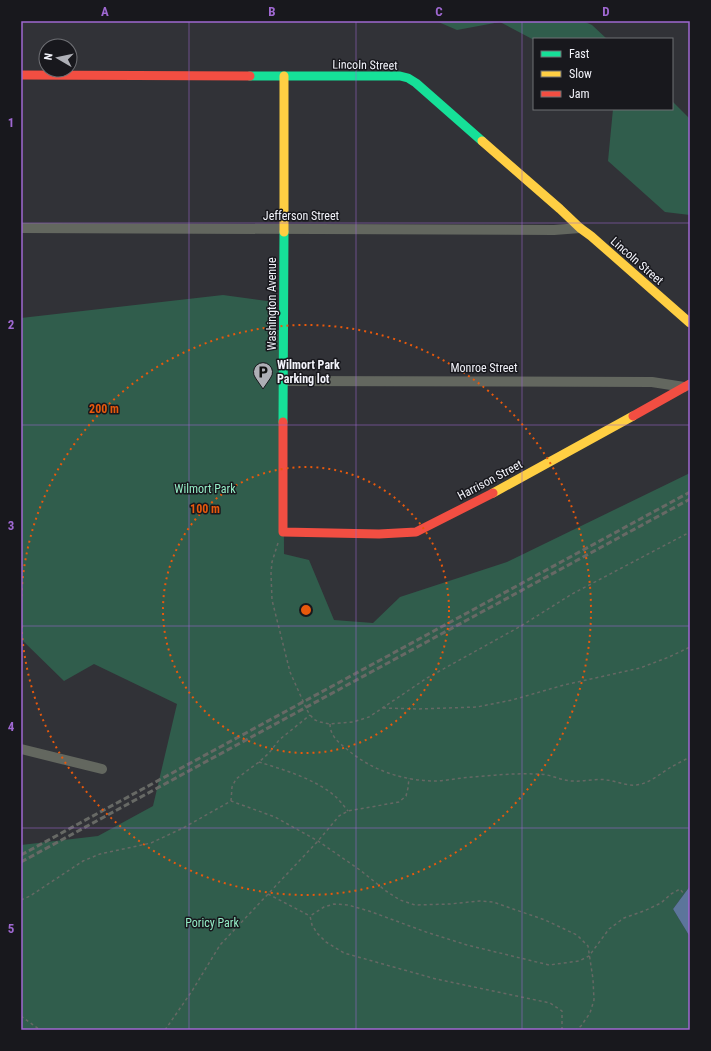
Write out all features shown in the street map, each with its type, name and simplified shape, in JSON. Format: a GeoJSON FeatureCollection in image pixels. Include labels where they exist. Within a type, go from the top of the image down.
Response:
{"type":"FeatureCollection","features":[{"type":"Feature","properties":{"kind":"street","name":"Lincoln Street"},"geometry":{"type":"LineString","coordinates":[[21,75],[400,76],[408,78],[416,83],[690,323]]}},
{"type":"Feature","properties":{"kind":"street","name":"Washington Avenue"},"geometry":{"type":"LineString","coordinates":[[283,532],[284,76]]}},
{"type":"Feature","properties":{"kind":"street","name":"Jefferson Street"},"geometry":{"type":"LineString","coordinates":[[21,228],[554,230],[580,228]]}},
{"type":"Feature","properties":{"kind":"street","name":"Monroe Street"},"geometry":{"type":"LineString","coordinates":[[283,381],[652,382],[687,386]]}},
{"type":"Feature","properties":{"kind":"street","name":"Harrison Street"},"geometry":{"type":"LineString","coordinates":[[283,532],[379,534],[416,532],[494,492],[687,386]]}},
{"type":"Feature","properties":{"kind":"street"},"geometry":{"type":"LineString","coordinates":[[21,749],[102,769]]}},
{"type":"Feature","properties":{"kind":"path"},"geometry":{"type":"LineString","coordinates":[[283,532],[275,550],[272,562],[272,600],[290,672],[302,700],[310,716],[315,720],[330,724],[354,722],[369,717],[427,678],[521,626],[572,594],[690,532]]}},
{"type":"Feature","properties":{"kind":"path"},"geometry":{"type":"LineString","coordinates":[[383,708],[477,708],[512,700],[564,685],[640,668],[690,647]]}},
{"type":"Feature","properties":{"kind":"path"},"geometry":{"type":"LineString","coordinates":[[231,801],[232,787],[236,779],[269,754],[279,740],[310,716]]}},
{"type":"Feature","properties":{"kind":"path"},"geometry":{"type":"LineString","coordinates":[[330,724],[330,730],[334,737],[356,757],[387,772],[419,780],[436,781],[516,774],[533,774],[547,775],[561,780],[574,782],[591,779],[636,785],[645,783],[690,757]]}},
{"type":"Feature","properties":{"kind":"path"},"geometry":{"type":"LineString","coordinates":[[259,762],[300,776],[320,786],[335,796],[348,811]]}},
{"type":"Feature","properties":{"kind":"path"},"geometry":{"type":"LineString","coordinates":[[165,1030],[192,991],[220,945],[318,841],[339,816],[348,811],[399,802],[406,796],[409,778]]}},
{"type":"Feature","properties":{"kind":"path"},"geometry":{"type":"LineString","coordinates":[[21,900],[30,896],[83,860],[100,854],[151,844],[231,801],[275,817],[318,841],[400,900],[415,905],[479,901],[493,902],[545,920],[577,935],[588,946],[593,979],[594,1000],[590,1013],[581,1026],[576,1030]]}},
{"type":"Feature","properties":{"kind":"path"},"geometry":{"type":"LineString","coordinates":[[310,916],[324,907],[334,904],[348,905],[467,945],[549,965],[579,961],[589,956],[609,929],[624,918],[661,903],[671,894],[680,889],[684,894]]}},
{"type":"Feature","properties":{"kind":"path"},"geometry":{"type":"LineString","coordinates":[[268,894],[310,916],[312,925],[317,933],[326,942],[344,953],[436,979],[550,1003],[562,1011],[562,1030]]}},
{"type":"Feature","properties":{"kind":"path"},"geometry":{"type":"LineString","coordinates":[[21,1016],[40,1030]]}},
{"type":"Feature","properties":{"kind":"green space"},"geometry":{"type":"Polygon","coordinates":[[[436,21],[583,21],[592,25],[606,38],[533,38],[533,39],[500,22],[457,30],[436,21]]]}},
{"type":"Feature","properties":{"kind":"green space"},"geometry":{"type":"Polygon","coordinates":[[[673,102],[690,119],[690,215],[665,212],[608,161],[613,110],[673,110],[673,102]]]}},
{"type":"Feature","properties":{"kind":"green space"},"geometry":{"type":"Polygon","coordinates":[[[223,295],[274,302],[267,330],[283,330],[284,554],[309,560],[334,620],[373,623],[400,597],[507,562],[690,473],[690,886],[673,909],[690,937],[690,1030],[21,1030],[21,845],[98,836],[153,806],[177,704],[94,664],[64,681],[21,639],[21,318],[223,295]]]}},
{"type":"Feature","properties":{"kind":"water"},"geometry":{"type":"Polygon","coordinates":[[[690,886],[690,937],[673,909],[690,886]]]}},
{"type":"Feature","properties":{"kind":"railway"},"geometry":{"type":"LineString","coordinates":[[21,855],[690,492]]}},
{"type":"Feature","properties":{"kind":"railway"},"geometry":{"type":"LineString","coordinates":[[21,862],[690,499]]}},
{"type":"Feature","properties":{"kind":"traffic: fast"},"geometry":{"type":"LineString","coordinates":[[250,76],[400,76],[408,78],[416,83],[482,141]]}},
{"type":"Feature","properties":{"kind":"traffic: fast"},"geometry":{"type":"LineString","coordinates":[[283,422],[284,232]]}},
{"type":"Feature","properties":{"kind":"traffic: slow"},"geometry":{"type":"LineString","coordinates":[[284,76],[284,232]]}},
{"type":"Feature","properties":{"kind":"traffic: slow"},"geometry":{"type":"LineString","coordinates":[[482,141],[690,323]]}},
{"type":"Feature","properties":{"kind":"traffic: slow"},"geometry":{"type":"LineString","coordinates":[[493,493],[633,416]]}},
{"type":"Feature","properties":{"kind":"traffic: jam"},"geometry":{"type":"LineString","coordinates":[[21,75],[250,76]]}},
{"type":"Feature","properties":{"kind":"traffic: jam"},"geometry":{"type":"LineString","coordinates":[[633,416],[690,384]]}},
{"type":"Feature","properties":{"kind":"traffic: jam"},"geometry":{"type":"LineString","coordinates":[[283,422],[283,532],[379,534],[416,532],[493,493]]}},
{"type":"Feature","properties":{"kind":"place","name":"Wilmort Park Parking lot"},"geometry":{"type":"Point","coordinates":[263,389]}},
{"type":"Feature","properties":{"kind":"park label","name":"Wilmort Park"},"geometry":{"type":"Point","coordinates":[205,489]}},
{"type":"Feature","properties":{"kind":"park label","name":"Poricy Park"},"geometry":{"type":"Point","coordinates":[212,923]}}]}
